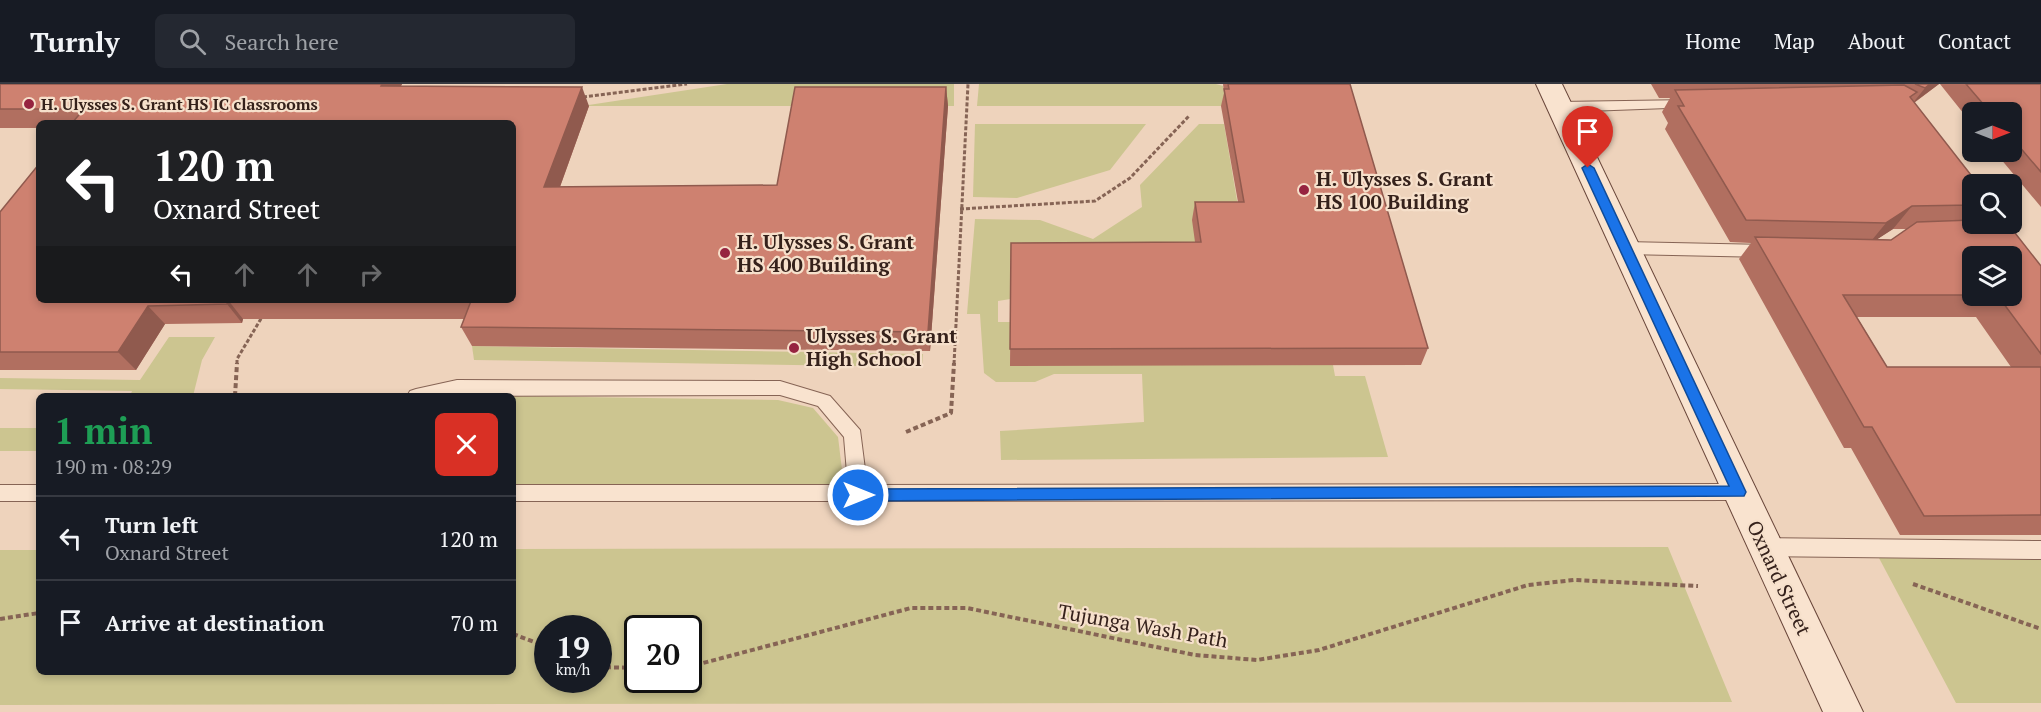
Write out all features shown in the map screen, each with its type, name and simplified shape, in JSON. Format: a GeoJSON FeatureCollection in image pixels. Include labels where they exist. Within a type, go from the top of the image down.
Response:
{"type":"FeatureCollection","features":[{"type":"Feature","properties":{"kind":"main road","name":"Oxnard Street"},"geometry":{"type":"LineString","coordinates":[[1555,96],[1843,712]]}},
{"type":"Feature","properties":{"kind":"lane"},"geometry":{"type":"LineString","coordinates":[[1555,96],[1709,103]]}},
{"type":"Feature","properties":{"kind":"lane"},"geometry":{"type":"LineString","coordinates":[[1625,248],[1789,252]]}},
{"type":"Feature","properties":{"kind":"lane"},"geometry":{"type":"LineString","coordinates":[[430,393],[457,387],[780,388],[824,401],[853,435],[858,495]]}},
{"type":"Feature","properties":{"kind":"lane"},"geometry":{"type":"LineString","coordinates":[[516,494],[1739,492]]}},
{"type":"Feature","properties":{"kind":"lane"},"geometry":{"type":"LineString","coordinates":[[0,493],[36,493]]}},
{"type":"Feature","properties":{"kind":"lane"},"geometry":{"type":"LineString","coordinates":[[1765,546],[2041,550]]}},
{"type":"Feature","properties":{"kind":"path"},"geometry":{"type":"LineString","coordinates":[[579,98],[687,84]]}},
{"type":"Feature","properties":{"kind":"path"},"geometry":{"type":"LineString","coordinates":[[906,432],[951,413],[968,84]]}},
{"type":"Feature","properties":{"kind":"path"},"geometry":{"type":"LineString","coordinates":[[960,209],[1095,201],[1130,178],[1189,116]]}},
{"type":"Feature","properties":{"kind":"path"},"geometry":{"type":"LineString","coordinates":[[235,393],[237,359],[264,310]]}},
{"type":"Feature","properties":{"kind":"path","name":"Tujunga Wash Path"},"geometry":{"type":"LineString","coordinates":[[702,663],[911,608],[967,608],[1196,655],[1257,660],[1319,650],[1528,585],[1574,580],[1698,586]]}},
{"type":"Feature","properties":{"kind":"path"},"geometry":{"type":"LineString","coordinates":[[1902,580],[2041,629]]}},
{"type":"Feature","properties":{"kind":"path"},"geometry":{"type":"LineString","coordinates":[[0,619],[36,613]]}},
{"type":"Feature","properties":{"kind":"path"},"geometry":{"type":"LineString","coordinates":[[516,635],[534,642]]}},
{"type":"Feature","properties":{"kind":"shaded area"},"geometry":{"type":"Polygon","coordinates":[[[727,84],[954,84],[954,106],[582,106],[727,84]]]}},
{"type":"Feature","properties":{"kind":"shaded area"},"geometry":{"type":"Polygon","coordinates":[[[979,84],[1216,84],[1223,86],[1226,106],[977,106],[979,84]]]}},
{"type":"Feature","properties":{"kind":"shaded area"},"geometry":{"type":"Polygon","coordinates":[[[975,124],[1146,124],[1110,170],[1017,198],[973,197],[975,124]]]}},
{"type":"Feature","properties":{"kind":"shaded area"},"geometry":{"type":"Polygon","coordinates":[[[1199,124],[1224,124],[1247,259],[998,301],[998,322],[1010,322],[1010,365],[1333,365],[1335,376],[1365,376],[1388,457],[1001,460],[1000,431],[1144,422],[1142,374],[1054,374],[1035,382],[996,382],[984,373],[980,314],[967,314],[975,219],[1040,220],[1093,239],[1142,207],[1140,185],[1199,124]]]}},
{"type":"Feature","properties":{"kind":"shaded area"},"geometry":{"type":"Polygon","coordinates":[[[169,337],[215,337],[202,360],[194,393],[0,389],[0,378],[140,380],[169,337]]]}},
{"type":"Feature","properties":{"kind":"shaded area"},"geometry":{"type":"Polygon","coordinates":[[[472,346],[923,354],[922,367],[474,360],[472,346]]]}},
{"type":"Feature","properties":{"kind":"shaded area"},"geometry":{"type":"Polygon","coordinates":[[[516,396],[778,400],[813,408],[838,437],[844,486],[516,486],[516,396]]]}},
{"type":"Feature","properties":{"kind":"shaded area"},"geometry":{"type":"Polygon","coordinates":[[[0,428],[36,428],[36,451],[0,451],[0,428]]]}},
{"type":"Feature","properties":{"kind":"shaded area"},"geometry":{"type":"Polygon","coordinates":[[[1668,547],[1732,702],[0,705],[0,550],[36,550],[36,675],[516,675],[516,549],[1668,547]]]}},
{"type":"Feature","properties":{"kind":"shaded area"},"geometry":{"type":"Polygon","coordinates":[[[1879,558],[2041,560],[2041,703],[1956,703],[1879,558]]]}},
{"type":"Feature","properties":{"kind":"building","name":"H. Ulysses S. Grant HS 400 Building"},"geometry":{"type":"Polygon","coordinates":[[[0,84],[382,84],[381,86],[582,87],[544,187],[777,185],[795,87],[946,87],[928,332],[461,327],[470,303],[516,303],[516,120],[75,120],[84,109],[0,109],[0,84]]]}},
{"type":"Feature","properties":{"kind":"building","name":"H. Ulysses S. Grant HS 100 Building"},"geometry":{"type":"Polygon","coordinates":[[[1228,84],[1350,84],[1428,348],[1010,349],[1011,243],[1201,242],[1195,202],[1244,202],[1224,89],[1229,89],[1228,84]]]}},
{"type":"Feature","properties":{"kind":"building"},"geometry":{"type":"Polygon","coordinates":[[[1915,84],[1930,84],[1925,88],[1915,84]]]}},
{"type":"Feature","properties":{"kind":"building"},"geometry":{"type":"Polygon","coordinates":[[[1966,84],[2041,84],[2041,172],[2022,150],[2022,102],[1981,102],[1966,84]]]}},
{"type":"Feature","properties":{"kind":"building"},"geometry":{"type":"Polygon","coordinates":[[[1904,85],[1917,92],[1910,97],[1970,174],[1962,174],[1962,205],[1912,206],[1886,223],[1746,220],[1678,106],[1684,106],[1675,90],[1904,85]]]}},
{"type":"Feature","properties":{"kind":"building"},"geometry":{"type":"Polygon","coordinates":[[[36,168],[36,303],[227,304],[148,306],[118,352],[0,352],[0,212],[36,168]]]}},
{"type":"Feature","properties":{"kind":"building"},"geometry":{"type":"Polygon","coordinates":[[[1962,220],[1962,234],[2016,234],[2041,266],[2041,354],[2005,306],[2022,306],[2022,246],[1962,246],[1962,295],[1843,295],[1887,367],[2041,367],[2041,515],[1924,516],[1872,427],[1864,427],[1755,237],[1891,240],[1917,222],[1962,220]]]}},
{"type":"Feature","properties":{"kind":"place","name":"H. Ulysses S. Grant HS IC classrooms"},"geometry":{"type":"Point","coordinates":[29,104]}},
{"type":"Feature","properties":{"kind":"place","name":"H. Ulysses S. Grant HS 100 Building"},"geometry":{"type":"Point","coordinates":[1304,190]}},
{"type":"Feature","properties":{"kind":"place","name":"H. Ulysses S. Grant HS 400 Building"},"geometry":{"type":"Point","coordinates":[725,253]}},
{"type":"Feature","properties":{"kind":"place","name":"Ulysses S. Grant High School"},"geometry":{"type":"Point","coordinates":[794,348]}},
{"type":"Feature","properties":{"kind":"route"},"geometry":{"type":"LineString","coordinates":[[858,495],[1739,492],[1588,168]]}}]}
